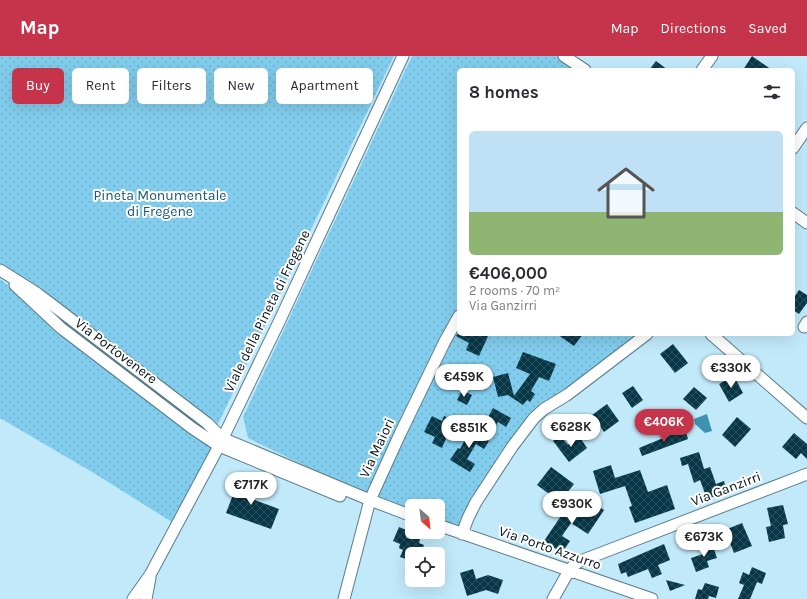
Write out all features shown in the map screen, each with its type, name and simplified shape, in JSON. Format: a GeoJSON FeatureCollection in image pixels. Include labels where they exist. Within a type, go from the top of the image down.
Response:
{"type":"FeatureCollection","features":[{"type":"Feature","properties":{"kind":"street","name":"Viale della Pineta di Fregene"},"geometry":{"type":"LineString","coordinates":[[134,599],[150,575],[220,442],[280,322],[404,56]]}},
{"type":"Feature","properties":{"kind":"street"},"geometry":{"type":"LineString","coordinates":[[564,56],[581,68]]}},
{"type":"Feature","properties":{"kind":"street"},"geometry":{"type":"LineString","coordinates":[[703,68],[712,56]]}},
{"type":"Feature","properties":{"kind":"street"},"geometry":{"type":"LineString","coordinates":[[795,145],[807,128]]}},
{"type":"Feature","properties":{"kind":"street"},"geometry":{"type":"LineString","coordinates":[[795,214],[807,223]]}},
{"type":"Feature","properties":{"kind":"street","name":"Via Portovenere"},"geometry":{"type":"LineString","coordinates":[[1,271],[38,294],[86,332],[207,422],[220,442]]}},
{"type":"Feature","properties":{"kind":"street","name":"Via Maiori"},"geometry":{"type":"LineString","coordinates":[[344,599],[370,500],[400,434],[457,320]]}},
{"type":"Feature","properties":{"kind":"street"},"geometry":{"type":"LineString","coordinates":[[462,534],[476,502],[512,447],[534,418],[544,409],[567,395],[644,336]]}},
{"type":"Feature","properties":{"kind":"street"},"geometry":{"type":"LineString","coordinates":[[713,336],[807,418]]}},
{"type":"Feature","properties":{"kind":"street"},"geometry":{"type":"LineString","coordinates":[[220,442],[405,513]]}},
{"type":"Feature","properties":{"kind":"street","name":"Via Ganzirri"},"geometry":{"type":"LineString","coordinates":[[569,571],[578,562],[807,474]]}},
{"type":"Feature","properties":{"kind":"street","name":"Via Porto Azzurro"},"geometry":{"type":"LineString","coordinates":[[445,528],[652,599]]}},
{"type":"Feature","properties":{"kind":"street"},"geometry":{"type":"LineString","coordinates":[[553,599],[569,571]]}},
{"type":"Feature","properties":{"kind":"street","name":"Viale della Pineta di Fregene"},"geometry":{"type":"LineString","coordinates":[[146,599],[150,575]]}},
{"type":"Feature","properties":{"kind":"street"},"geometry":{"type":"LineString","coordinates":[[150,575],[152,599]]}},
{"type":"Feature","properties":{"kind":"green space","name":"Pineta Monumentale di Fregene"},"geometry":{"type":"Polygon","coordinates":[[[0,56],[394,56],[373,100],[373,68],[276,68],[276,104],[371,104],[217,426],[0,268],[0,56]]]}},
{"type":"Feature","properties":{"kind":"green space"},"geometry":{"type":"Polygon","coordinates":[[[412,56],[557,56],[575,68],[457,68],[457,313],[446,332],[369,497],[248,438],[243,417],[412,56]]]}},
{"type":"Feature","properties":{"kind":"green space"},"geometry":{"type":"Polygon","coordinates":[[[0,279],[217,446],[175,524],[97,475],[0,418],[0,279]]]}},
{"type":"Feature","properties":{"kind":"green space"},"geometry":{"type":"Polygon","coordinates":[[[457,323],[457,336],[642,336],[540,412],[462,534],[445,528],[445,499],[405,499],[405,513],[370,500],[457,323]]]}},
{"type":"Feature","properties":{"kind":"shaded area"},"geometry":{"type":"Polygon","coordinates":[[[707,414],[712,431],[705,433],[695,424],[694,419],[707,414]]]}},
{"type":"Feature","properties":{"kind":"building"},"geometry":{"type":"Polygon","coordinates":[[[752,56],[769,68],[744,68],[752,56]]]}},
{"type":"Feature","properties":{"kind":"building"},"geometry":{"type":"Polygon","coordinates":[[[656,61],[665,68],[651,68],[656,61]]]}},
{"type":"Feature","properties":{"kind":"building"},"geometry":{"type":"Polygon","coordinates":[[[799,290],[807,295],[807,303],[799,314],[795,311],[795,296],[799,290]]]}},
{"type":"Feature","properties":{"kind":"building"},"geometry":{"type":"Polygon","coordinates":[[[457,334],[457,336],[488,336],[479,356],[466,350],[469,343],[456,336],[457,334]]]}},
{"type":"Feature","properties":{"kind":"building"},"geometry":{"type":"Polygon","coordinates":[[[560,336],[582,336],[574,346],[560,336]]]}},
{"type":"Feature","properties":{"kind":"building"},"geometry":{"type":"Polygon","coordinates":[[[673,344],[688,363],[675,373],[660,354],[673,344]]]}},
{"type":"Feature","properties":{"kind":"building"},"geometry":{"type":"Polygon","coordinates":[[[523,352],[556,364],[549,381],[539,377],[531,391],[535,394],[530,402],[527,400],[523,405],[508,395],[498,397],[493,377],[508,373],[514,396],[530,374],[516,368],[523,352]]]}},
{"type":"Feature","properties":{"kind":"building"},"geometry":{"type":"Polygon","coordinates":[[[734,376],[743,393],[729,402],[719,384],[734,376]]]}},
{"type":"Feature","properties":{"kind":"building"},"geometry":{"type":"Polygon","coordinates":[[[633,386],[643,400],[632,408],[622,393],[633,386]]]}},
{"type":"Feature","properties":{"kind":"building"},"geometry":{"type":"Polygon","coordinates":[[[694,387],[707,398],[696,410],[683,399],[694,387]]]}},
{"type":"Feature","properties":{"kind":"building"},"geometry":{"type":"Polygon","coordinates":[[[462,390],[472,395],[467,405],[457,400],[462,390]]]}},
{"type":"Feature","properties":{"kind":"building"},"geometry":{"type":"Polygon","coordinates":[[[607,404],[619,421],[604,432],[592,415],[607,404]]]}},
{"type":"Feature","properties":{"kind":"building"},"geometry":{"type":"Polygon","coordinates":[[[493,408],[511,418],[506,427],[498,422],[495,427],[486,421],[493,408]]]}},
{"type":"Feature","properties":{"kind":"building"},"geometry":{"type":"Polygon","coordinates":[[[432,416],[442,421],[444,416],[454,420],[442,448],[432,443],[435,437],[424,432],[432,416]]]}},
{"type":"Feature","properties":{"kind":"building"},"geometry":{"type":"Polygon","coordinates":[[[737,417],[751,429],[735,447],[722,435],[737,417]]]}},
{"type":"Feature","properties":{"kind":"building"},"geometry":{"type":"Polygon","coordinates":[[[472,427],[483,432],[481,436],[489,441],[484,449],[476,444],[467,459],[475,464],[470,472],[450,460],[458,448],[460,449],[472,427]]]}},
{"type":"Feature","properties":{"kind":"building"},"geometry":{"type":"Polygon","coordinates":[[[685,429],[688,439],[642,456],[639,448],[685,429]]]}},
{"type":"Feature","properties":{"kind":"building"},"geometry":{"type":"Polygon","coordinates":[[[794,433],[807,444],[807,459],[801,453],[796,459],[782,447],[794,433]]]}},
{"type":"Feature","properties":{"kind":"building"},"geometry":{"type":"Polygon","coordinates":[[[560,436],[568,445],[579,436],[587,448],[569,462],[553,441],[560,436]]]}},
{"type":"Feature","properties":{"kind":"building"},"geometry":{"type":"Polygon","coordinates":[[[699,452],[704,469],[710,467],[716,484],[724,481],[727,492],[707,499],[700,480],[694,483],[688,464],[682,466],[680,458],[699,452]]]}},
{"type":"Feature","properties":{"kind":"building"},"geometry":{"type":"Polygon","coordinates":[[[611,465],[615,478],[640,470],[648,492],[667,485],[675,509],[635,523],[629,507],[632,506],[625,486],[600,494],[593,471],[611,465]]]}},
{"type":"Feature","properties":{"kind":"building"},"geometry":{"type":"Polygon","coordinates":[[[551,467],[574,484],[560,502],[537,485],[551,467]]]}},
{"type":"Feature","properties":{"kind":"building"},"geometry":{"type":"Polygon","coordinates":[[[241,474],[254,479],[247,497],[279,509],[271,529],[226,513],[241,474]]]}},
{"type":"Feature","properties":{"kind":"building"},"geometry":{"type":"Polygon","coordinates":[[[569,504],[586,516],[595,504],[604,510],[588,534],[571,523],[562,536],[570,541],[562,553],[544,541],[569,504]]]}},
{"type":"Feature","properties":{"kind":"building"},"geometry":{"type":"Polygon","coordinates":[[[783,505],[788,524],[783,525],[785,538],[769,542],[766,527],[771,526],[767,508],[783,505]]]}},
{"type":"Feature","properties":{"kind":"building"},"geometry":{"type":"Polygon","coordinates":[[[742,523],[752,546],[734,553],[725,530],[742,523]]]}},
{"type":"Feature","properties":{"kind":"building"},"geometry":{"type":"Polygon","coordinates":[[[399,527],[405,529],[405,539],[420,539],[419,543],[424,545],[423,547],[405,547],[405,559],[400,557],[403,550],[399,548],[400,544],[393,541],[399,527]]]}},
{"type":"Feature","properties":{"kind":"building"},"geometry":{"type":"Polygon","coordinates":[[[712,543],[717,558],[707,561],[709,567],[696,572],[691,558],[703,554],[700,547],[712,543]]]}},
{"type":"Feature","properties":{"kind":"building"},"geometry":{"type":"Polygon","coordinates":[[[664,544],[670,560],[658,565],[662,574],[652,578],[648,569],[628,577],[626,572],[621,574],[618,564],[664,544]]]}},
{"type":"Feature","properties":{"kind":"building"},"geometry":{"type":"Polygon","coordinates":[[[752,567],[766,573],[762,584],[757,582],[750,599],[738,599],[744,585],[739,583],[743,572],[749,575],[752,567]]]}},
{"type":"Feature","properties":{"kind":"building"},"geometry":{"type":"Polygon","coordinates":[[[473,569],[476,579],[488,575],[503,580],[498,594],[486,590],[467,596],[460,573],[473,569]]]}},
{"type":"Feature","properties":{"kind":"building"},"geometry":{"type":"Polygon","coordinates":[[[666,580],[685,585],[670,591],[666,580]]]}},
{"type":"Feature","properties":{"kind":"building"},"geometry":{"type":"Polygon","coordinates":[[[705,583],[719,587],[716,598],[709,596],[708,599],[695,599],[698,589],[702,590],[705,583]]]}}]}
